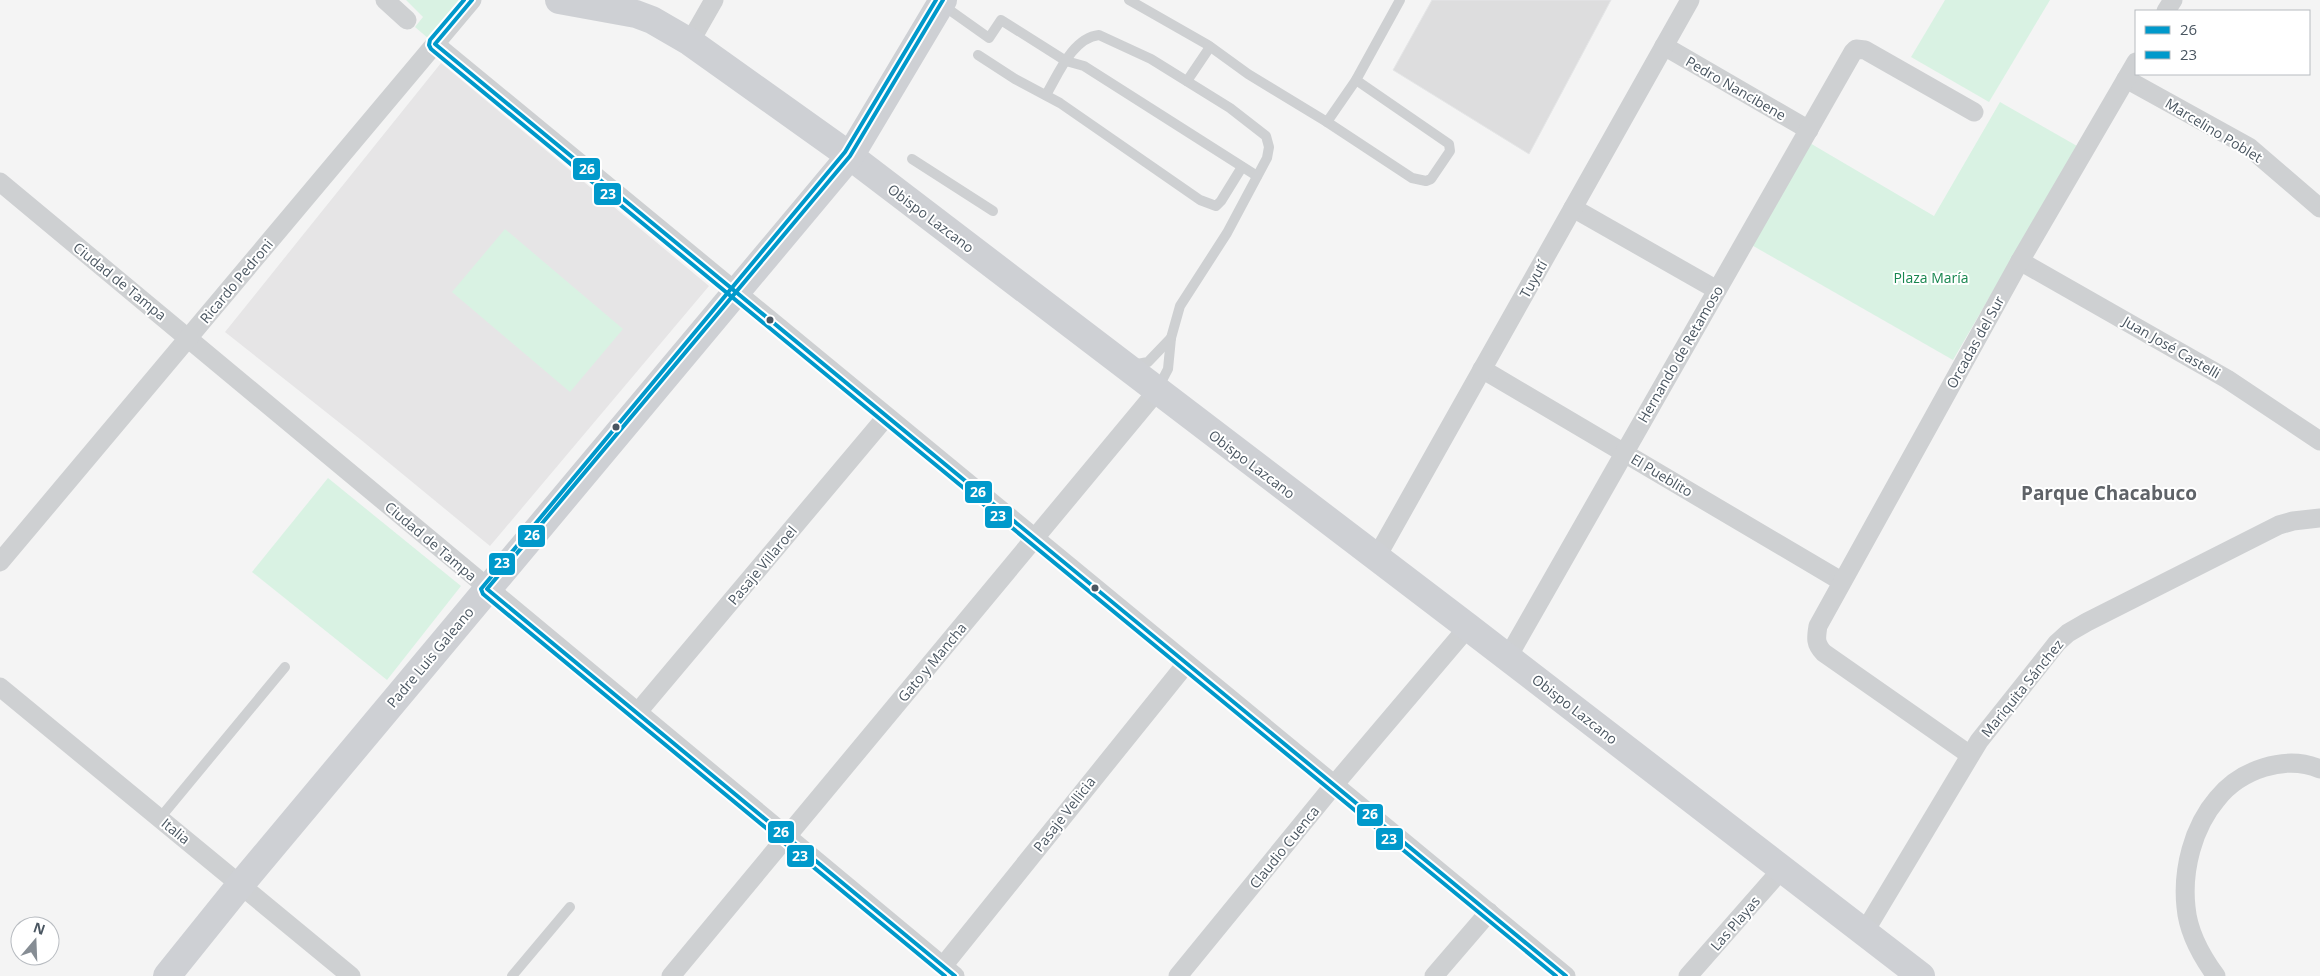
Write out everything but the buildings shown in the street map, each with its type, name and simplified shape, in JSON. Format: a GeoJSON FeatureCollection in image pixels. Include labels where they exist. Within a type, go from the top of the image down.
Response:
{"type":"FeatureCollection","features":[{"type":"Feature","properties":{"kind":"main road","name":"Obispo Lazcano"},"geometry":{"type":"LineString","coordinates":[[559,0],[636,14],[652,20],[690,42],[850,156],[1468,627],[1921,976]]}},
{"type":"Feature","properties":{"kind":"main road","name":"Padre Luis Galeano"},"geometry":{"type":"LineString","coordinates":[[177,973],[241,884],[850,156],[942,2]]}},
{"type":"Feature","properties":{"kind":"street"},"geometry":{"type":"LineString","coordinates":[[385,0],[407,20]]}},
{"type":"Feature","properties":{"kind":"street","name":"Ricardo Pedroni"},"geometry":{"type":"LineString","coordinates":[[0,562],[472,0]]}},
{"type":"Feature","properties":{"kind":"street"},"geometry":{"type":"LineString","coordinates":[[690,42],[714,0]]}},
{"type":"Feature","properties":{"kind":"street","name":"Tuyutí"},"geometry":{"type":"LineString","coordinates":[[1376,558],[1690,0]]}},
{"type":"Feature","properties":{"kind":"street"},"geometry":{"type":"LineString","coordinates":[[435,44],[734,293],[1036,537],[1186,664],[1566,976]]}},
{"type":"Feature","properties":{"kind":"street","name":"Pedro Nancibene"},"geometry":{"type":"LineString","coordinates":[[1664,46],[1809,130]]}},
{"type":"Feature","properties":{"kind":"street","name":"Hernando de Retamoso"},"geometry":{"type":"LineString","coordinates":[[1508,658],[1623,452],[1853,52],[1856,49],[1865,50],[1974,112]]}},
{"type":"Feature","properties":{"kind":"street","name":"Orcadas del Sur"},"geometry":{"type":"LineString","coordinates":[[1970,756],[1824,653],[1817,646],[1818,626],[1841,581],[2020,261],[2135,64]]}},
{"type":"Feature","properties":{"kind":"street","name":"Marcelino Poblet"},"geometry":{"type":"LineString","coordinates":[[2126,79],[2249,147],[2320,208]]}},
{"type":"Feature","properties":{"kind":"street","name":"Ciudad de Tampa"},"geometry":{"type":"LineString","coordinates":[[0,182],[188,337],[487,589],[949,971]]}},
{"type":"Feature","properties":{"kind":"street"},"geometry":{"type":"LineString","coordinates":[[1572,208],[1716,290]]}},
{"type":"Feature","properties":{"kind":"street","name":"Juan José Castelli"},"geometry":{"type":"LineString","coordinates":[[2020,261],[2219,374],[2320,441]]}},
{"type":"Feature","properties":{"kind":"street","name":"El Pueblito"},"geometry":{"type":"LineString","coordinates":[[1482,368],[1841,581]]}},
{"type":"Feature","properties":{"kind":"street","name":"Gato y Mancha"},"geometry":{"type":"LineString","coordinates":[[671,976],[786,835],[1157,391]]}},
{"type":"Feature","properties":{"kind":"street","name":"Pasaje Villaroel"},"geometry":{"type":"LineString","coordinates":[[638,713],[886,417]]}},
{"type":"Feature","properties":{"kind":"street","name":"Mariquita Sánchez"},"geometry":{"type":"LineString","coordinates":[[1865,931],[1979,741],[2057,643],[2068,633],[2279,525],[2293,521],[2320,518]]}},
{"type":"Feature","properties":{"kind":"street","name":"Claudio Cuenca"},"geometry":{"type":"LineString","coordinates":[[1178,976],[1334,785],[1468,627]]}},
{"type":"Feature","properties":{"kind":"street","name":"Pasaje Vellicia"},"geometry":{"type":"LineString","coordinates":[[949,971],[1186,664]]}},
{"type":"Feature","properties":{"kind":"street","name":"Italia"},"geometry":{"type":"LineString","coordinates":[[0,687],[351,976]]}},
{"type":"Feature","properties":{"kind":"street"},"geometry":{"type":"LineString","coordinates":[[2216,976],[2197,942],[2186,908],[2187,868],[2191,849],[2204,820],[2217,798],[2231,785],[2261,768],[2279,764],[2300,764],[2320,769]]}},
{"type":"Feature","properties":{"kind":"street","name":"Las Playas"},"geometry":{"type":"LineString","coordinates":[[1688,976],[1782,869]]}},
{"type":"Feature","properties":{"kind":"street"},"geometry":{"type":"LineString","coordinates":[[1434,976],[1489,912]]}},
{"type":"Feature","properties":{"kind":"lane"},"geometry":{"type":"LineString","coordinates":[[1129,0],[1210,47],[1248,74],[1327,122],[1412,178],[1420,181],[1431,179],[1450,151],[1449,144],[1356,80]]}},
{"type":"Feature","properties":{"kind":"lane"},"geometry":{"type":"LineString","coordinates":[[1327,122],[1356,80],[1400,0]]}},
{"type":"Feature","properties":{"kind":"lane"},"geometry":{"type":"LineString","coordinates":[[942,2],[989,38],[1001,20],[1066,61],[1084,66],[1257,176]]}},
{"type":"Feature","properties":{"kind":"lane"},"geometry":{"type":"LineString","coordinates":[[1046,95],[1066,61],[1080,44],[1093,36],[1099,35],[1151,59],[1187,81],[1210,47]]}},
{"type":"Feature","properties":{"kind":"lane"},"geometry":{"type":"LineString","coordinates":[[978,55],[1015,79],[1060,103],[1209,204],[1216,206],[1221,201],[1242,166]]}},
{"type":"Feature","properties":{"kind":"lane","name":"Gato y Mancha"},"geometry":{"type":"LineString","coordinates":[[1157,391],[1168,370],[1171,338],[1180,306],[1227,233],[1267,158],[1269,147],[1266,136],[1230,108],[1187,81]]}},
{"type":"Feature","properties":{"kind":"lane"},"geometry":{"type":"LineString","coordinates":[[912,159],[993,211]]}},
{"type":"Feature","properties":{"kind":"lane","name":"Gato y Mancha"},"geometry":{"type":"LineString","coordinates":[[1124,366],[1148,362],[1171,338]]}},
{"type":"Feature","properties":{"kind":"lane"},"geometry":{"type":"LineString","coordinates":[[160,818],[285,666]]}},
{"type":"Feature","properties":{"kind":"lane"},"geometry":{"type":"LineString","coordinates":[[512,976],[570,907]]}},
{"type":"Feature","properties":{"kind":"shaded area"},"geometry":{"type":"Polygon","coordinates":[[[441,63],[709,286],[490,546],[360,439],[225,332],[441,63]]]}},
{"type":"Feature","properties":{"kind":"green space"},"geometry":{"type":"Polygon","coordinates":[[[406,0],[460,0],[429,39],[415,27],[423,17],[406,0]]]}},
{"type":"Feature","properties":{"kind":"green space"},"geometry":{"type":"Polygon","coordinates":[[[1945,0],[2050,0],[1989,102],[1911,57],[1945,0]]]}},
{"type":"Feature","properties":{"kind":"green space","name":"Plaza María"},"geometry":{"type":"Polygon","coordinates":[[[2000,102],[2077,146],[1953,360],[1748,243],[1803,139],[1934,216],[2000,102]]]}},
{"type":"Feature","properties":{"kind":"green space"},"geometry":{"type":"Polygon","coordinates":[[[505,229],[623,329],[570,392],[452,292],[505,229]]]}},
{"type":"Feature","properties":{"kind":"green space"},"geometry":{"type":"Polygon","coordinates":[[[328,478],[461,586],[387,680],[252,572],[328,478]]]}},
{"type":"Feature","properties":{"kind":"transit line","name":"23"},"geometry":{"type":"LineString","coordinates":[[464,0],[430,40],[429,45],[431,49],[1556,976]]}},
{"type":"Feature","properties":{"kind":"transit line","name":"26"},"geometry":{"type":"LineString","coordinates":[[472,0],[435,44],[1566,976]]}},
{"type":"Feature","properties":{"kind":"transit line","name":"23"},"geometry":{"type":"LineString","coordinates":[[936,0],[845,152],[481,589],[483,594],[945,976]]}},
{"type":"Feature","properties":{"kind":"transit line","name":"26"},"geometry":{"type":"LineString","coordinates":[[943,0],[850,156],[487,589],[955,976]]}},
{"type":"Feature","properties":{"kind":"district","name":"Parque Chacabuco"},"geometry":{"type":"Point","coordinates":[2109,493]}}]}
